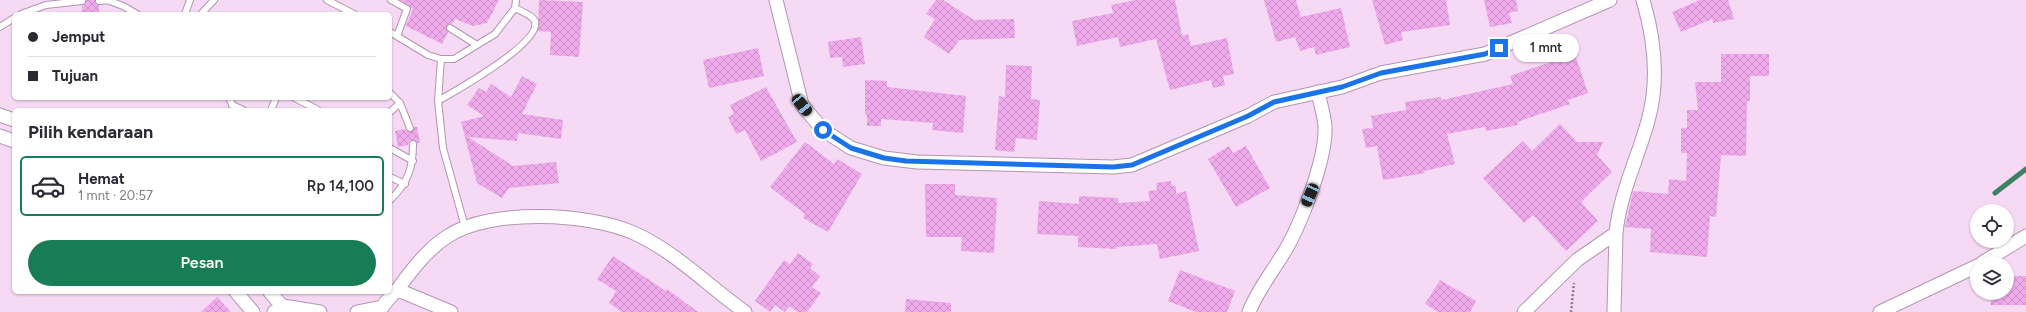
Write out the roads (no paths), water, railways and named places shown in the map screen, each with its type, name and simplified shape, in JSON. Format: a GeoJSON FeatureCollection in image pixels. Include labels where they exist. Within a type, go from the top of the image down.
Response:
{"type":"FeatureCollection","features":[{"type":"Feature","properties":{"kind":"street"},"geometry":{"type":"LineString","coordinates":[[776,0],[802,105],[823,130],[851,148],[884,158],[917,162],[1113,167],[1132,165],[1248,116],[1274,102],[1342,87],[1381,73],[1485,54],[1610,0]]}},
{"type":"Feature","properties":{"kind":"street"},"geometry":{"type":"LineString","coordinates":[[1614,312],[1618,212],[1650,116],[1655,73],[1651,26],[1643,0]]}},
{"type":"Feature","properties":{"kind":"street"},"geometry":{"type":"LineString","coordinates":[[1249,312],[1255,297],[1284,253],[1310,195],[1322,153],[1325,127],[1318,92]]}},
{"type":"Feature","properties":{"kind":"street"},"geometry":{"type":"LineString","coordinates":[[0,115],[12,119]]}},
{"type":"Feature","properties":{"kind":"street"},"geometry":{"type":"LineString","coordinates":[[0,136],[12,141]]}},
{"type":"Feature","properties":{"kind":"street"},"geometry":{"type":"LineString","coordinates":[[358,312],[381,309],[398,290],[426,253],[448,236],[465,227],[491,221],[546,216],[573,217],[614,224],[659,246],[745,312]]}},
{"type":"Feature","properties":{"kind":"street"},"geometry":{"type":"LineString","coordinates":[[1524,312],[1577,260],[1616,233]]}},
{"type":"Feature","properties":{"kind":"street"},"geometry":{"type":"LineString","coordinates":[[1993,256],[2026,236]]}},
{"type":"Feature","properties":{"kind":"street"},"geometry":{"type":"LineString","coordinates":[[1880,312],[1970,269]]}},
{"type":"Feature","properties":{"kind":"street"},"geometry":{"type":"LineString","coordinates":[[398,290],[451,312]]}},
{"type":"Feature","properties":{"kind":"street"},"geometry":{"type":"LineString","coordinates":[[238,294],[253,312]]}},
{"type":"Feature","properties":{"kind":"street"},"geometry":{"type":"LineString","coordinates":[[271,294],[281,310],[320,312]]}},
{"type":"Feature","properties":{"kind":"lane"},"geometry":{"type":"LineString","coordinates":[[107,0],[134,12]]}},
{"type":"Feature","properties":{"kind":"lane"},"geometry":{"type":"LineString","coordinates":[[99,1],[112,0]]}},
{"type":"Feature","properties":{"kind":"lane"},"geometry":{"type":"LineString","coordinates":[[186,12],[190,0]]}},
{"type":"Feature","properties":{"kind":"lane"},"geometry":{"type":"LineString","coordinates":[[203,12],[214,0]]}},
{"type":"Feature","properties":{"kind":"lane"},"geometry":{"type":"LineString","coordinates":[[327,0],[350,12]]}},
{"type":"Feature","properties":{"kind":"lane"},"geometry":{"type":"LineString","coordinates":[[391,0],[410,10],[397,36]]}},
{"type":"Feature","properties":{"kind":"lane"},"geometry":{"type":"LineString","coordinates":[[392,33],[428,55],[441,59],[454,59],[495,34],[515,8],[516,0]]}},
{"type":"Feature","properties":{"kind":"lane"},"geometry":{"type":"LineString","coordinates":[[27,12],[46,5],[82,1]]}},
{"type":"Feature","properties":{"kind":"lane"},"geometry":{"type":"LineString","coordinates":[[438,101],[480,76],[528,39],[535,28],[533,18],[515,8]]}},
{"type":"Feature","properties":{"kind":"lane"},"geometry":{"type":"LineString","coordinates":[[0,27],[12,19]]}},
{"type":"Feature","properties":{"kind":"lane"},"geometry":{"type":"LineString","coordinates":[[450,28],[477,45]]}},
{"type":"Feature","properties":{"kind":"lane"},"geometry":{"type":"LineString","coordinates":[[441,59],[438,101],[443,148],[465,227]]}},
{"type":"Feature","properties":{"kind":"lane"},"geometry":{"type":"LineString","coordinates":[[392,95],[400,104],[410,128]]}},
{"type":"Feature","properties":{"kind":"lane"},"geometry":{"type":"LineString","coordinates":[[299,100],[314,108]]}},
{"type":"Feature","properties":{"kind":"lane"},"geometry":{"type":"LineString","coordinates":[[392,110],[400,104]]}},
{"type":"Feature","properties":{"kind":"lane"},"geometry":{"type":"LineString","coordinates":[[392,198],[405,184],[413,161],[413,144]]}},
{"type":"Feature","properties":{"kind":"lane"},"geometry":{"type":"LineString","coordinates":[[392,149],[413,161]]}},
{"type":"Feature","properties":{"kind":"lane"},"geometry":{"type":"LineString","coordinates":[[392,179],[405,184]]}},
{"type":"Feature","properties":{"kind":"waterway"},"geometry":{"type":"LineString","coordinates":[[1995,193],[2026,169]]}}]}
